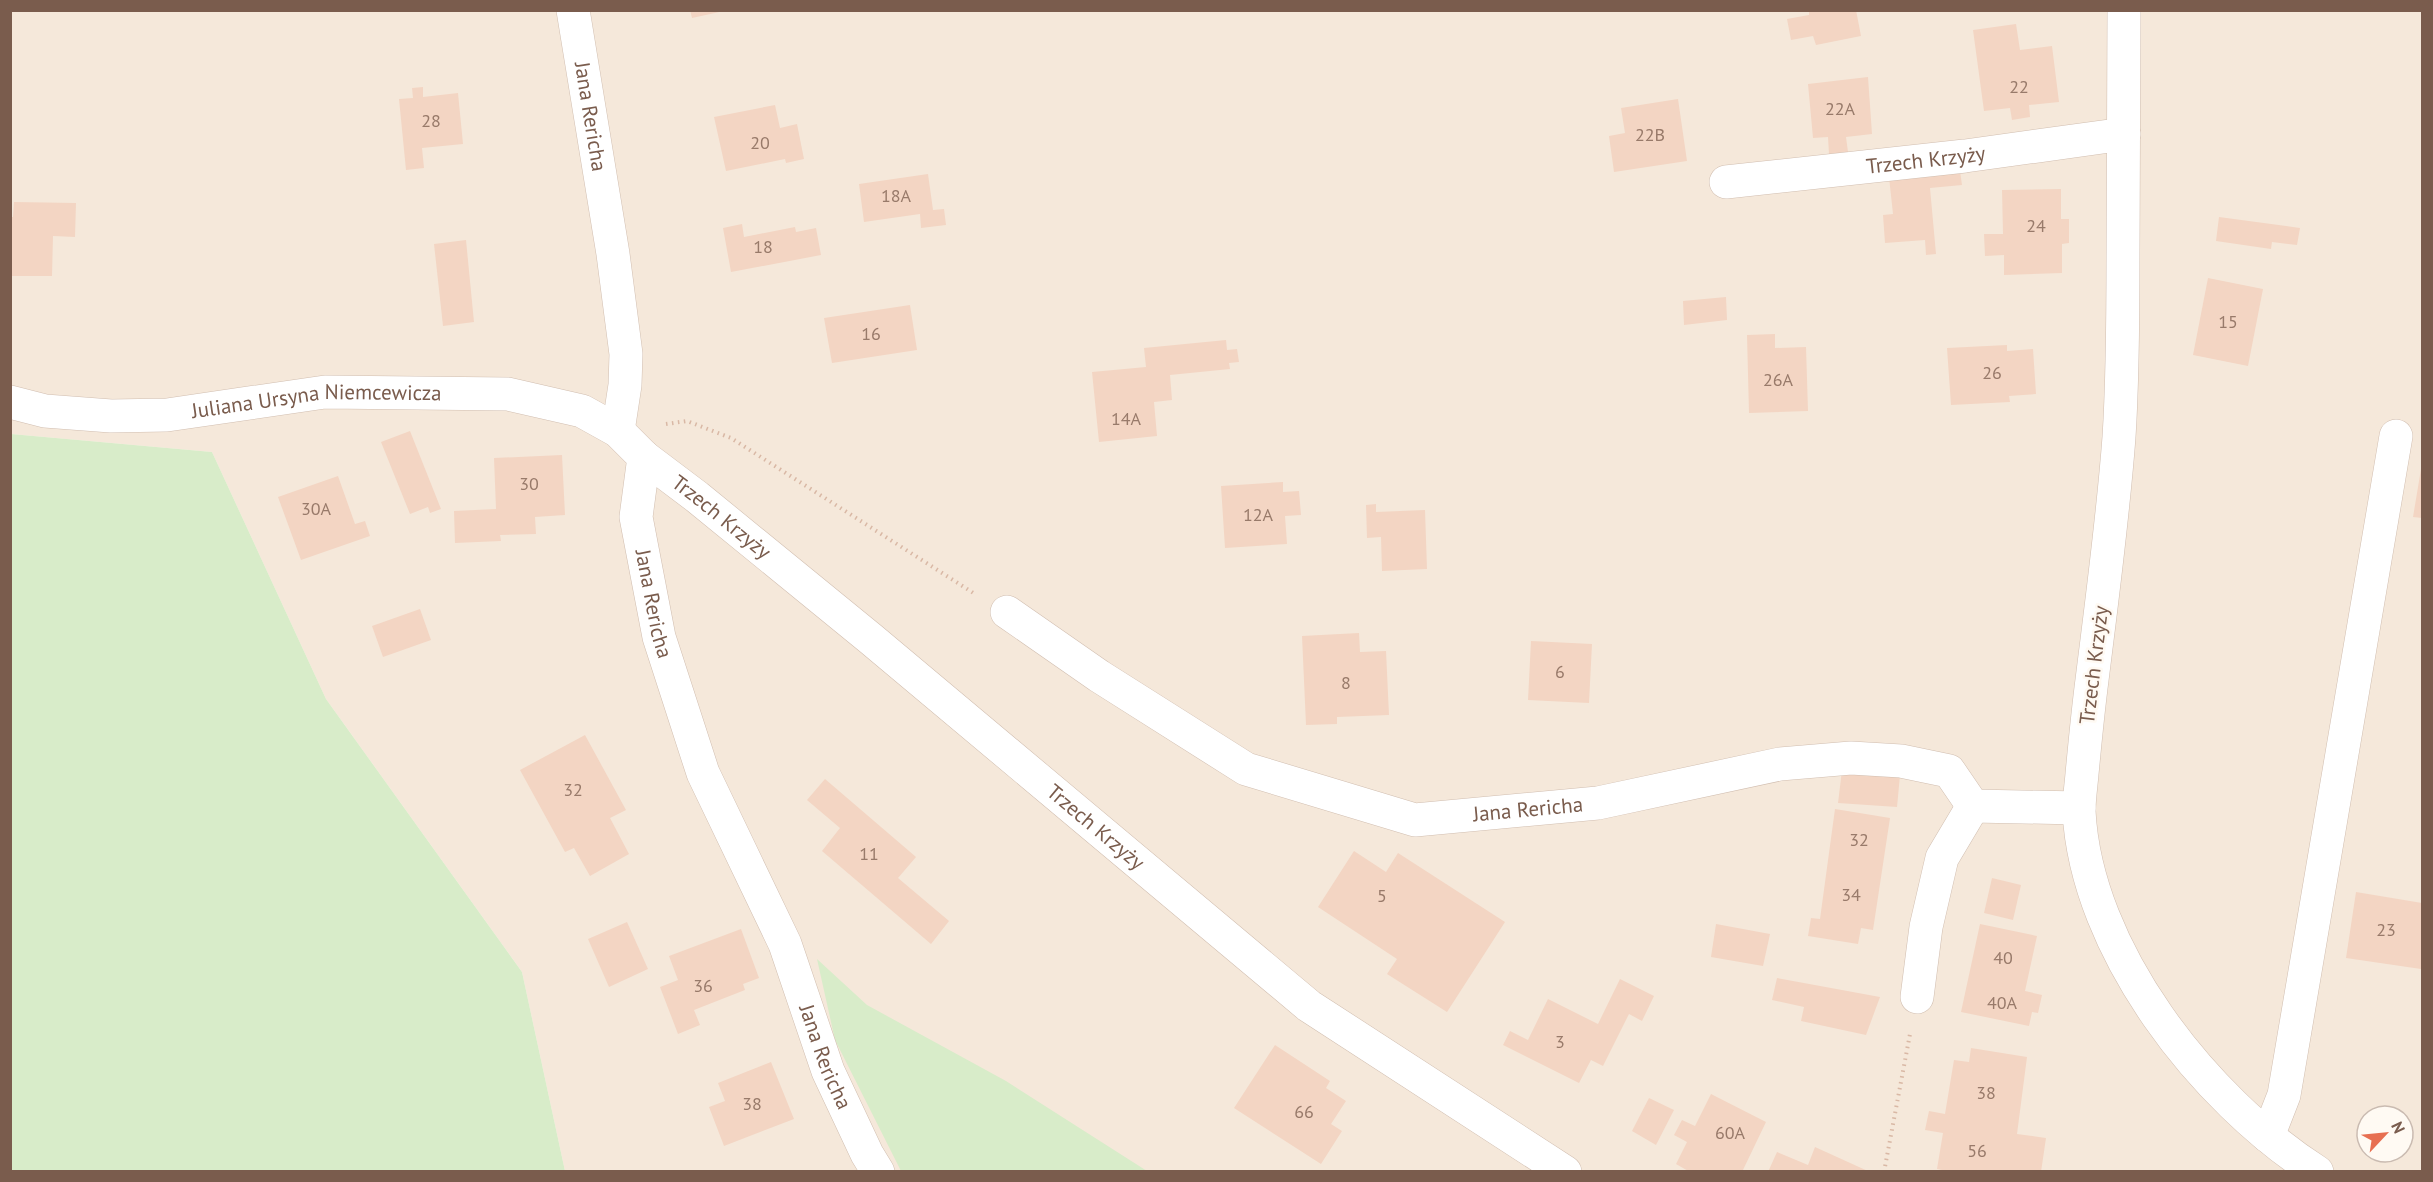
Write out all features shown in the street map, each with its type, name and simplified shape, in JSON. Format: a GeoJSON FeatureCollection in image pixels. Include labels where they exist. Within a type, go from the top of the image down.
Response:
{"type":"FeatureCollection","features":[{"type":"Feature","properties":{"kind":"street","name":"Jana Rericha"},"geometry":{"type":"LineString","coordinates":[[573,10],[614,254],[626,354],[625,385],[618,431]]}},
{"type":"Feature","properties":{"kind":"street","name":"Trzech Krzyży"},"geometry":{"type":"LineString","coordinates":[[2124,10],[2122,387],[2115,494],[2085,732],[2079,808],[2083,846],[2092,884],[2107,922],[2146,998],[2168,1031],[2220,1093],[2268,1136],[2316,1172]]}},
{"type":"Feature","properties":{"kind":"street","name":"Trzech Krzyży"},"geometry":{"type":"LineString","coordinates":[[1726,182],[1965,156],[2124,134]]}},
{"type":"Feature","properties":{"kind":"street","name":"Juliana Ursyna Niemcewicza"},"geometry":{"type":"LineString","coordinates":[[10,402],[45,411],[122,416],[167,415],[326,392],[508,394],[582,411],[618,431]]}},
{"type":"Feature","properties":{"kind":"street"},"geometry":{"type":"LineString","coordinates":[[618,431],[644,457]]}},
{"type":"Feature","properties":{"kind":"street"},"geometry":{"type":"LineString","coordinates":[[2268,1136],[2284,1095],[2396,436]]}},
{"type":"Feature","properties":{"kind":"street","name":"Jana Rericha"},"geometry":{"type":"LineString","coordinates":[[644,457],[636,517],[659,637],[666,660],[704,773],[785,944],[828,1071],[867,1154],[878,1172]]}},
{"type":"Feature","properties":{"kind":"street","name":"Trzech Krzyży"},"geometry":{"type":"LineString","coordinates":[[644,457],[697,497],[871,639],[1309,1006],[1565,1172]]}},
{"type":"Feature","properties":{"kind":"street","name":"Jana Rericha"},"geometry":{"type":"LineString","coordinates":[[1007,612],[1099,676],[1246,769],[1415,820],[1598,803],[1780,764],[1851,758],[1901,761],[1949,771],[1973,806]]}},
{"type":"Feature","properties":{"kind":"street"},"geometry":{"type":"LineString","coordinates":[[1917,997],[1926,927],[1942,858],[1973,806],[2079,808]]}},
{"type":"Feature","properties":{"kind":"path"},"geometry":{"type":"LineString","coordinates":[[618,431],[687,421],[731,438],[947,577],[1007,612]]}},
{"type":"Feature","properties":{"kind":"path"},"geometry":{"type":"LineString","coordinates":[[1884,1172],[1917,997]]}},
{"type":"Feature","properties":{"kind":"shaded area"},"geometry":{"type":"Polygon","coordinates":[[[10,11],[2422,11],[2422,1171],[565,1171],[522,972],[326,699],[212,452],[11,434],[10,11]]]}},
{"type":"Feature","properties":{"kind":"green space"},"geometry":{"type":"Polygon","coordinates":[[[11,434],[212,452],[326,699],[522,972],[565,1171],[11,1171],[11,434]]]}},
{"type":"Feature","properties":{"kind":"green space"},"geometry":{"type":"Polygon","coordinates":[[[817,959],[867,1005],[1006,1081],[1147,1171],[901,1171],[835,1040],[817,959]]]}},
{"type":"Feature","properties":{"kind":"building"},"geometry":{"type":"Polygon","coordinates":[[[690,10],[723,10],[724,11],[692,18],[690,10]]]}},
{"type":"Feature","properties":{"kind":"building"},"geometry":{"type":"Polygon","coordinates":[[[1809,10],[1856,10],[1861,36],[1816,45],[1813,36],[1791,40],[1787,19],[1809,15],[1809,10]]]}},
{"type":"Feature","properties":{"kind":"building"},"geometry":{"type":"Polygon","coordinates":[[[2016,24],[2020,50],[2052,46],[2059,102],[2029,105],[2030,117],[2012,120],[2010,108],[1984,111],[1973,30],[2016,24]]]}},
{"type":"Feature","properties":{"kind":"building"},"geometry":{"type":"Polygon","coordinates":[[[1868,77],[1872,134],[1846,137],[1848,152],[1829,154],[1828,137],[1813,138],[1808,84],[1868,77]]]}},
{"type":"Feature","properties":{"kind":"building"},"geometry":{"type":"Polygon","coordinates":[[[423,87],[423,97],[458,93],[463,144],[422,148],[424,168],[406,170],[399,99],[413,98],[412,88],[423,87]]]}},
{"type":"Feature","properties":{"kind":"building"},"geometry":{"type":"Polygon","coordinates":[[[1678,99],[1687,161],[1614,172],[1609,136],[1625,133],[1621,108],[1678,99]]]}},
{"type":"Feature","properties":{"kind":"building"},"geometry":{"type":"Polygon","coordinates":[[[775,105],[780,128],[797,124],[804,159],[786,163],[785,159],[726,171],[714,117],[775,105]]]}},
{"type":"Feature","properties":{"kind":"building"},"geometry":{"type":"Polygon","coordinates":[[[1960,171],[1962,185],[1930,188],[1936,254],[1926,255],[1925,240],[1885,243],[1883,215],[1893,214],[1889,177],[1960,171]]]}},
{"type":"Feature","properties":{"kind":"building"},"geometry":{"type":"Polygon","coordinates":[[[928,174],[933,210],[944,209],[946,225],[921,228],[920,214],[864,222],[859,184],[928,174]]]}},
{"type":"Feature","properties":{"kind":"building"},"geometry":{"type":"Polygon","coordinates":[[[2061,189],[2061,219],[2069,219],[2069,243],[2062,244],[2062,273],[2004,275],[2004,255],[1985,256],[1984,234],[2003,234],[2002,190],[2061,189]]]}},
{"type":"Feature","properties":{"kind":"building"},"geometry":{"type":"Polygon","coordinates":[[[14,202],[76,203],[75,237],[53,236],[52,276],[10,276],[10,217],[13,217],[14,202]]]}},
{"type":"Feature","properties":{"kind":"building"},"geometry":{"type":"Polygon","coordinates":[[[2219,217],[2300,228],[2297,245],[2272,242],[2271,249],[2216,241],[2219,217]]]}},
{"type":"Feature","properties":{"kind":"building"},"geometry":{"type":"Polygon","coordinates":[[[742,224],[744,237],[795,227],[796,232],[816,228],[821,255],[731,272],[723,228],[742,224]]]}},
{"type":"Feature","properties":{"kind":"building"},"geometry":{"type":"Polygon","coordinates":[[[466,240],[474,322],[443,326],[434,244],[466,240]]]}},
{"type":"Feature","properties":{"kind":"building"},"geometry":{"type":"Polygon","coordinates":[[[2208,278],[2263,289],[2248,366],[2193,355],[2208,278]]]}},
{"type":"Feature","properties":{"kind":"building"},"geometry":{"type":"Polygon","coordinates":[[[1726,297],[1727,320],[1684,325],[1683,301],[1726,297]]]}},
{"type":"Feature","properties":{"kind":"building"},"geometry":{"type":"Polygon","coordinates":[[[910,305],[917,350],[832,363],[824,318],[910,305]]]}},
{"type":"Feature","properties":{"kind":"building"},"geometry":{"type":"Polygon","coordinates":[[[1775,334],[1775,348],[1806,347],[1808,411],[1749,413],[1747,335],[1775,334]]]}},
{"type":"Feature","properties":{"kind":"building"},"geometry":{"type":"Polygon","coordinates":[[[1226,340],[1227,350],[1237,349],[1239,362],[1229,363],[1230,369],[1170,375],[1172,400],[1154,402],[1157,436],[1099,442],[1092,372],[1146,367],[1144,348],[1226,340]]]}},
{"type":"Feature","properties":{"kind":"building"},"geometry":{"type":"Polygon","coordinates":[[[2007,345],[2007,351],[2033,349],[2036,394],[2009,396],[2010,402],[1951,405],[1947,348],[2007,345]]]}},
{"type":"Feature","properties":{"kind":"building"},"geometry":{"type":"Polygon","coordinates":[[[410,431],[441,509],[430,513],[428,507],[410,514],[381,442],[410,431]]]}},
{"type":"Feature","properties":{"kind":"building"},"geometry":{"type":"Polygon","coordinates":[[[562,455],[565,515],[535,517],[536,534],[500,535],[501,541],[455,543],[454,511],[496,509],[494,458],[562,455]]]}},
{"type":"Feature","properties":{"kind":"building"},"geometry":{"type":"Polygon","coordinates":[[[2422,469],[2422,518],[2413,517],[2422,469]]]}},
{"type":"Feature","properties":{"kind":"building"},"geometry":{"type":"Polygon","coordinates":[[[338,476],[355,524],[365,521],[370,536],[301,560],[278,497],[338,476]]]}},
{"type":"Feature","properties":{"kind":"building"},"geometry":{"type":"Polygon","coordinates":[[[1283,482],[1283,492],[1299,491],[1301,515],[1285,516],[1287,544],[1225,548],[1221,486],[1283,482]]]}},
{"type":"Feature","properties":{"kind":"building"},"geometry":{"type":"Polygon","coordinates":[[[1376,504],[1376,512],[1425,510],[1427,569],[1382,571],[1381,537],[1367,538],[1366,505],[1376,504]]]}},
{"type":"Feature","properties":{"kind":"building"},"geometry":{"type":"Polygon","coordinates":[[[420,609],[431,640],[383,657],[372,626],[420,609]]]}},
{"type":"Feature","properties":{"kind":"building"},"geometry":{"type":"Polygon","coordinates":[[[1359,633],[1360,652],[1386,651],[1389,715],[1337,717],[1337,724],[1306,725],[1302,636],[1359,633]]]}},
{"type":"Feature","properties":{"kind":"building"},"geometry":{"type":"Polygon","coordinates":[[[1531,641],[1592,644],[1589,703],[1528,700],[1531,641]]]}},
{"type":"Feature","properties":{"kind":"building"},"geometry":{"type":"Polygon","coordinates":[[[585,735],[626,810],[610,818],[629,854],[590,876],[574,848],[565,852],[520,770],[585,735]]]}},
{"type":"Feature","properties":{"kind":"building"},"geometry":{"type":"Polygon","coordinates":[[[1842,770],[1900,775],[1897,807],[1838,803],[1842,770]]]}},
{"type":"Feature","properties":{"kind":"building"},"geometry":{"type":"Polygon","coordinates":[[[825,779],[916,857],[898,878],[949,921],[931,944],[822,851],[840,828],[807,800],[825,779]]]}},
{"type":"Feature","properties":{"kind":"building"},"geometry":{"type":"Polygon","coordinates":[[[1835,809],[1890,818],[1873,930],[1861,928],[1858,944],[1808,936],[1811,918],[1820,919],[1835,809]]]}},
{"type":"Feature","properties":{"kind":"building"},"geometry":{"type":"Polygon","coordinates":[[[1354,851],[1386,872],[1398,853],[1505,922],[1447,1012],[1387,974],[1397,959],[1318,907],[1354,851]]]}},
{"type":"Feature","properties":{"kind":"building"},"geometry":{"type":"Polygon","coordinates":[[[1992,878],[2021,885],[2013,920],[1984,913],[1992,878]]]}},
{"type":"Feature","properties":{"kind":"building"},"geometry":{"type":"Polygon","coordinates":[[[2356,892],[2422,903],[2421,969],[2346,958],[2356,892]]]}},
{"type":"Feature","properties":{"kind":"building"},"geometry":{"type":"Polygon","coordinates":[[[627,922],[648,969],[609,987],[588,939],[627,922]]]}},
{"type":"Feature","properties":{"kind":"building"},"geometry":{"type":"Polygon","coordinates":[[[1716,924],[1770,934],[1763,966],[1711,957],[1716,924]]]}},
{"type":"Feature","properties":{"kind":"building"},"geometry":{"type":"Polygon","coordinates":[[[1980,924],[2037,936],[2025,991],[2042,995],[2038,1013],[2032,1012],[2029,1026],[1961,1012],[1980,924]]]}},
{"type":"Feature","properties":{"kind":"building"},"geometry":{"type":"Polygon","coordinates":[[[741,929],[759,978],[743,984],[745,990],[694,1010],[700,1025],[678,1034],[660,987],[678,980],[669,956],[741,929]]]}},
{"type":"Feature","properties":{"kind":"building"},"geometry":{"type":"Polygon","coordinates":[[[1777,978],[1880,997],[1866,1035],[1801,1021],[1804,1007],[1772,1000],[1777,978]]]}},
{"type":"Feature","properties":{"kind":"building"},"geometry":{"type":"Polygon","coordinates":[[[1620,979],[1654,996],[1642,1021],[1629,1014],[1603,1066],[1591,1060],[1579,1083],[1503,1045],[1510,1031],[1528,1040],[1548,999],[1598,1024],[1620,979]]]}},
{"type":"Feature","properties":{"kind":"building"},"geometry":{"type":"Polygon","coordinates":[[[1275,1045],[1330,1081],[1326,1088],[1346,1101],[1331,1124],[1342,1131],[1321,1164],[1234,1108],[1275,1045]]]}},
{"type":"Feature","properties":{"kind":"building"},"geometry":{"type":"Polygon","coordinates":[[[1971,1048],[2027,1057],[2017,1134],[2046,1138],[2041,1172],[1952,1172],[1937,1169],[1943,1133],[1925,1130],[1929,1111],[1945,1114],[1954,1060],[1969,1062],[1971,1048]]]}},
{"type":"Feature","properties":{"kind":"building"},"geometry":{"type":"Polygon","coordinates":[[[771,1062],[794,1119],[724,1146],[709,1107],[725,1101],[718,1083],[771,1062]]]}},
{"type":"Feature","properties":{"kind":"building"},"geometry":{"type":"Polygon","coordinates":[[[1711,1094],[1766,1122],[1742,1172],[1690,1172],[1676,1164],[1687,1142],[1674,1135],[1682,1120],[1695,1126],[1711,1094]]]}},
{"type":"Feature","properties":{"kind":"building"},"geometry":{"type":"Polygon","coordinates":[[[1649,1098],[1674,1110],[1656,1145],[1632,1131],[1649,1098]]]}},
{"type":"Feature","properties":{"kind":"building"},"geometry":{"type":"Polygon","coordinates":[[[1815,1147],[1870,1172],[1768,1172],[1777,1152],[1808,1165],[1815,1147]]]}}]}
